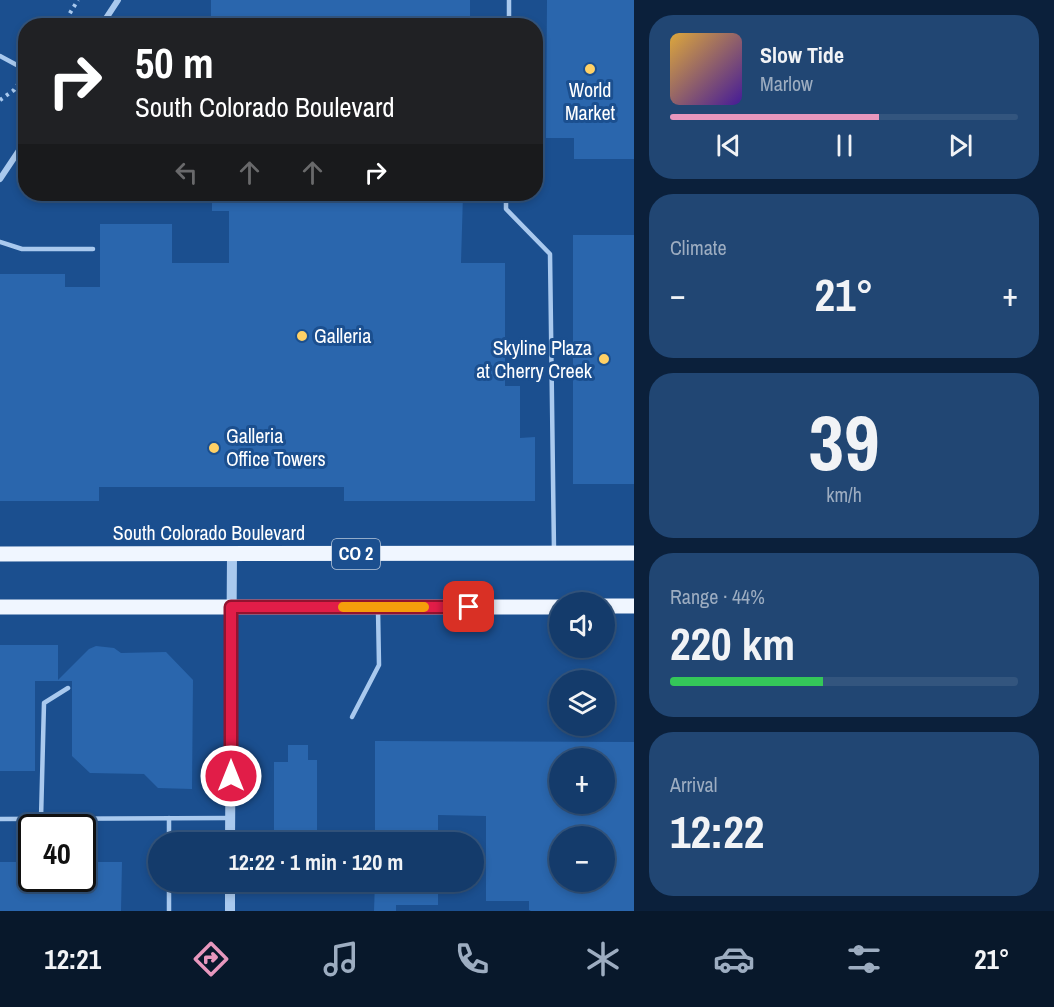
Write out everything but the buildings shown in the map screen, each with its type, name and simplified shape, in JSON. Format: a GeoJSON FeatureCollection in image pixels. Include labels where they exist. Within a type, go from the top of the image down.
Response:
{"type":"FeatureCollection","features":[{"type":"Feature","properties":{"kind":"main road","name":"South Colorado Boulevard"},"geometry":{"type":"LineString","coordinates":[[0,554],[634,553]]}},
{"type":"Feature","properties":{"kind":"main road"},"geometry":{"type":"LineString","coordinates":[[615,606],[634,606]]}},
{"type":"Feature","properties":{"kind":"main road"},"geometry":{"type":"LineString","coordinates":[[0,607],[549,607]]}},
{"type":"Feature","properties":{"kind":"street"},"geometry":{"type":"LineString","coordinates":[[107,18],[118,0]]}},
{"type":"Feature","properties":{"kind":"street"},"geometry":{"type":"LineString","coordinates":[[0,179],[18,152]]}},
{"type":"Feature","properties":{"kind":"street"},"geometry":{"type":"LineString","coordinates":[[230,832],[231,554]]}},
{"type":"Feature","properties":{"kind":"street"},"geometry":{"type":"LineString","coordinates":[[230,892],[230,911]]}},
{"type":"Feature","properties":{"kind":"lane"},"geometry":{"type":"LineString","coordinates":[[508,18],[509,0]]}},
{"type":"Feature","properties":{"kind":"lane"},"geometry":{"type":"LineString","coordinates":[[0,56],[18,66]]}},
{"type":"Feature","properties":{"kind":"lane"},"geometry":{"type":"LineString","coordinates":[[506,201],[506,209],[550,254],[554,554]]}},
{"type":"Feature","properties":{"kind":"lane"},"geometry":{"type":"LineString","coordinates":[[0,242],[22,249],[93,249]]}},
{"type":"Feature","properties":{"kind":"lane"},"geometry":{"type":"LineString","coordinates":[[352,717],[379,665],[378,607]]}},
{"type":"Feature","properties":{"kind":"lane"},"geometry":{"type":"LineString","coordinates":[[41,814],[44,704],[68,688]]}},
{"type":"Feature","properties":{"kind":"lane"},"geometry":{"type":"LineString","coordinates":[[169,818],[169,832]]}},
{"type":"Feature","properties":{"kind":"lane"},"geometry":{"type":"LineString","coordinates":[[96,819],[230,818]]}},
{"type":"Feature","properties":{"kind":"lane"},"geometry":{"type":"LineString","coordinates":[[0,819],[18,819]]}},
{"type":"Feature","properties":{"kind":"lane"},"geometry":{"type":"LineString","coordinates":[[169,892],[169,911]]}},
{"type":"Feature","properties":{"kind":"path"},"geometry":{"type":"LineString","coordinates":[[67,18],[78,0]]}},
{"type":"Feature","properties":{"kind":"path"},"geometry":{"type":"LineString","coordinates":[[0,100],[18,85]]}},
{"type":"Feature","properties":{"kind":"slow traffic"},"geometry":{"type":"LineString","coordinates":[[343,607],[424,607]]}},
{"type":"Feature","properties":{"kind":"place","name":"World Market"},"geometry":{"type":"Point","coordinates":[590,69]}},
{"type":"Feature","properties":{"kind":"place","name":"Galleria"},"geometry":{"type":"Point","coordinates":[302,336]}},
{"type":"Feature","properties":{"kind":"place","name":"Skyline Plaza at Cherry Creek"},"geometry":{"type":"Point","coordinates":[604,359]}},
{"type":"Feature","properties":{"kind":"place","name":"Galleria Office Towers"},"geometry":{"type":"Point","coordinates":[214,448]}},
{"type":"Feature","properties":{"kind":"route"},"geometry":{"type":"LineString","coordinates":[[231,776],[231,607],[469,607]]}}]}
